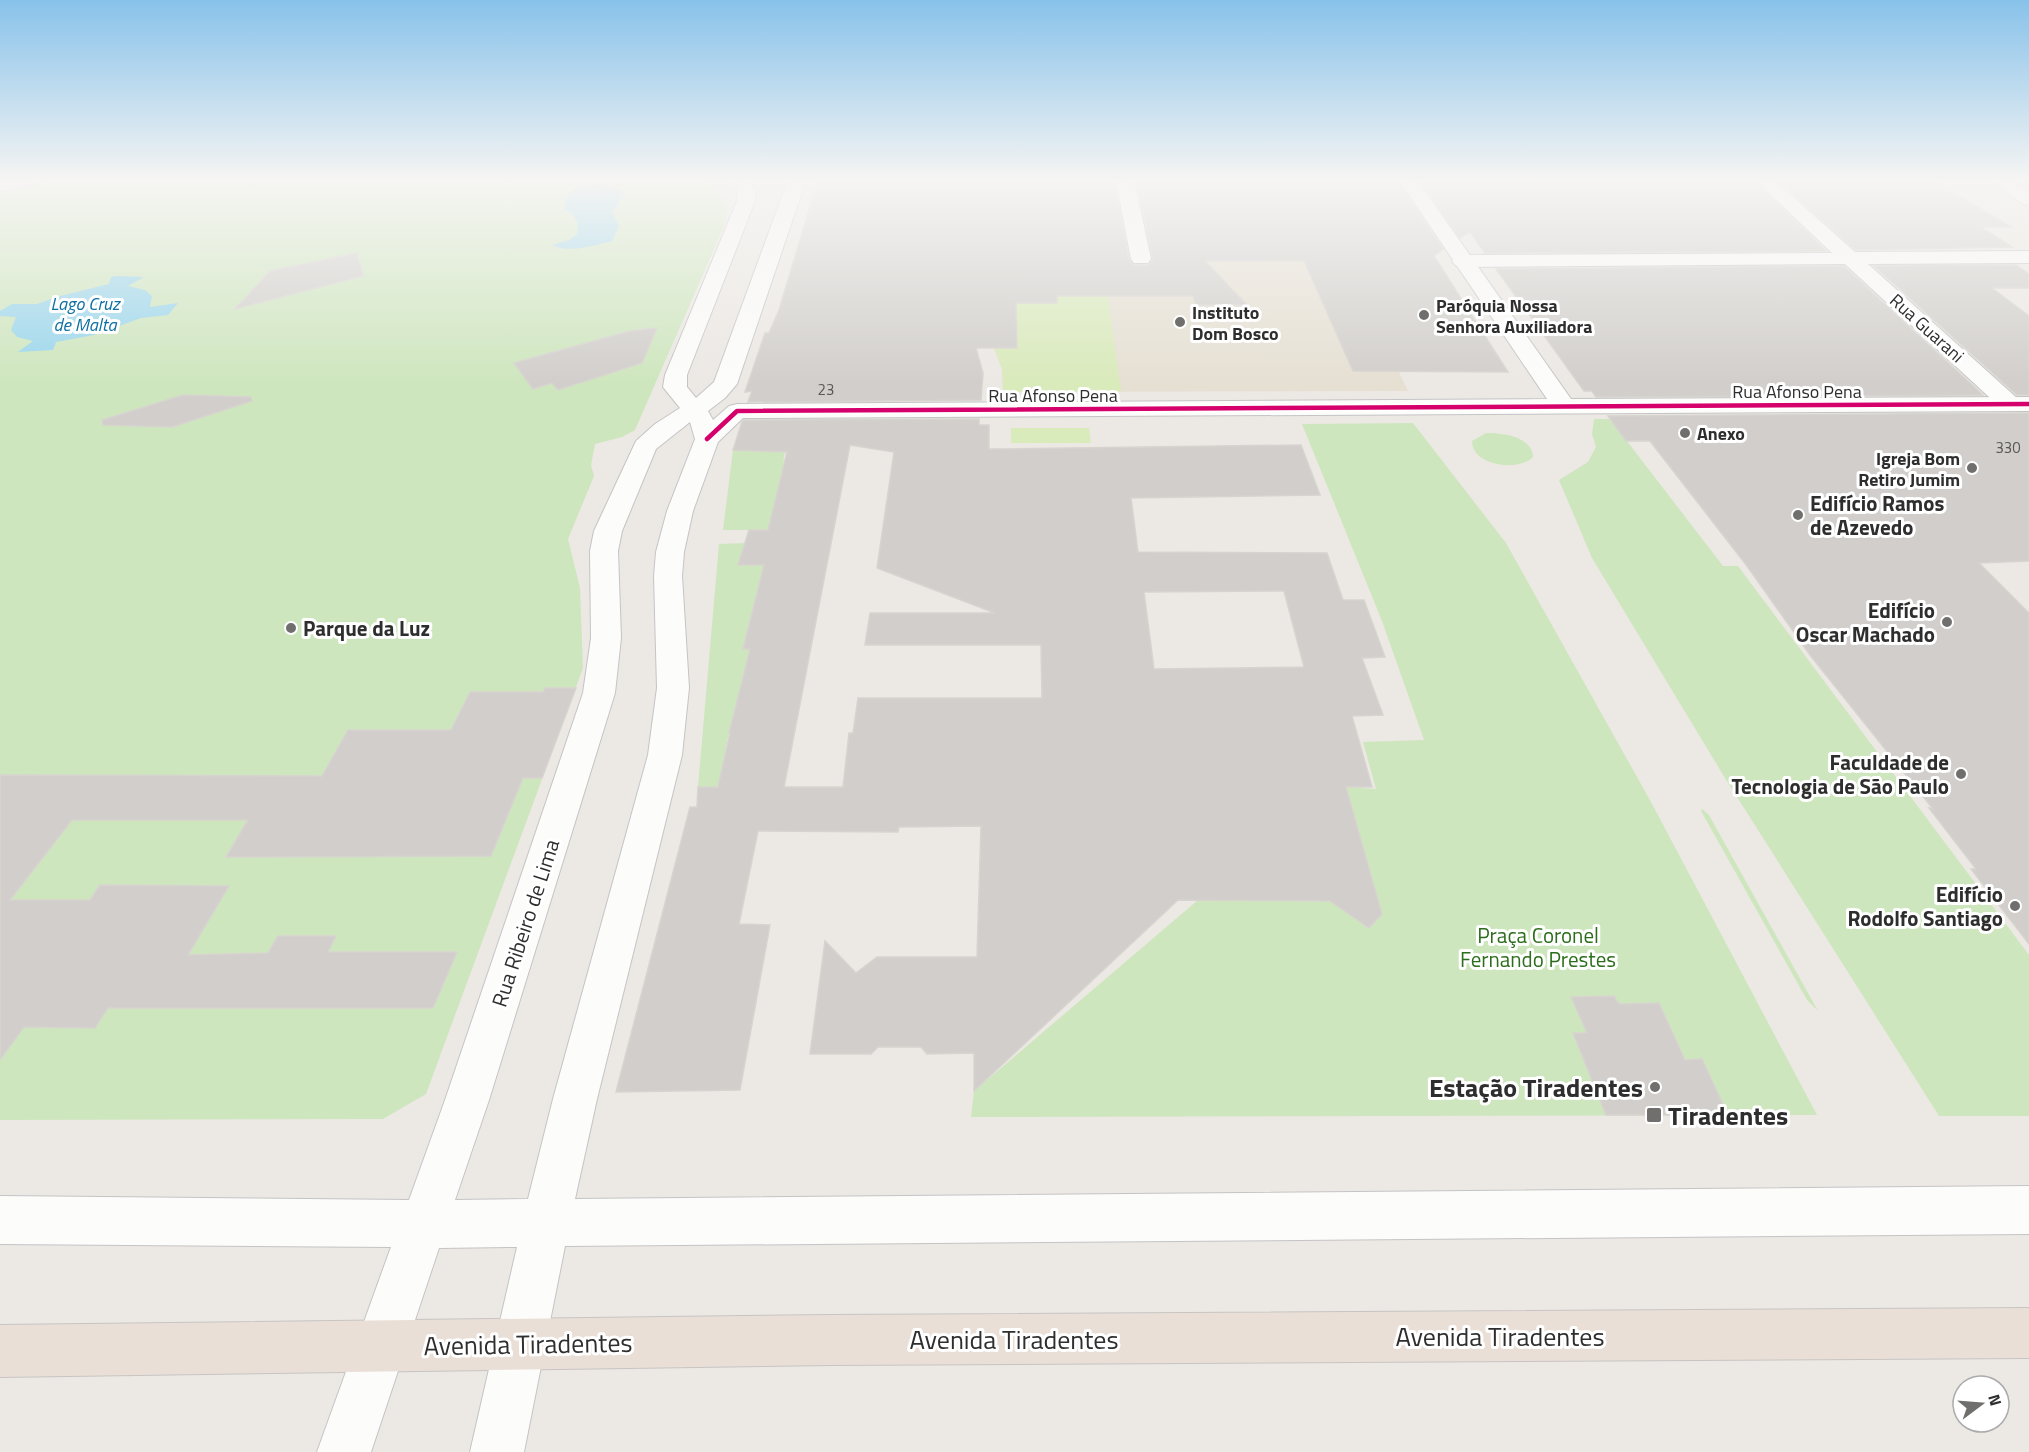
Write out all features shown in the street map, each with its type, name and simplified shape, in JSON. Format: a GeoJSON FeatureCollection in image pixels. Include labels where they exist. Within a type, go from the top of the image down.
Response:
{"type":"FeatureCollection","features":[{"type":"Feature","properties":{"kind":"highway","name":"Avenida Tiradentes"},"geometry":{"type":"LineString","coordinates":[[0,1351],[519,1343],[2029,1333]]}},
{"type":"Feature","properties":{"kind":"main road"},"geometry":{"type":"LineString","coordinates":[[714,412],[675,387],[676,375],[727,248]]}},
{"type":"Feature","properties":{"kind":"main road"},"geometry":{"type":"LineString","coordinates":[[497,1452],[519,1343],[575,1099],[665,755],[673,688],[668,576],[670,552],[680,511],[773,248]]}},
{"type":"Feature","properties":{"kind":"main road"},"geometry":{"type":"LineString","coordinates":[[1139,248],[1141,259]]}},
{"type":"Feature","properties":{"kind":"main road"},"geometry":{"type":"LineString","coordinates":[[1453,248],[1564,408]]}},
{"type":"Feature","properties":{"kind":"main road","name":"Rua Guarani"},"geometry":{"type":"LineString","coordinates":[[1839,248],[2020,404]]}},
{"type":"Feature","properties":{"kind":"main road"},"geometry":{"type":"LineString","coordinates":[[1462,261],[2029,257]]}},
{"type":"Feature","properties":{"kind":"main road","name":"Rua Afonso Pena"},"geometry":{"type":"LineString","coordinates":[[714,412],[2020,404]]}},
{"type":"Feature","properties":{"kind":"main road","name":"Rua Ribeiro de Lima"},"geometry":{"type":"LineString","coordinates":[[344,1452],[470,1089],[599,693],[606,639],[604,551],[608,531],[645,446],[653,436],[714,412]]}},
{"type":"Feature","properties":{"kind":"main road"},"geometry":{"type":"LineString","coordinates":[[0,1220],[424,1224],[2029,1210]]}},
{"type":"Feature","properties":{"kind":"shaded area","name":"Instituto Dom Bosco"},"geometry":{"type":"Polygon","coordinates":[[[1346,260],[1408,391],[1003,392],[1002,369],[959,261],[1346,260]]]}},
{"type":"Feature","properties":{"kind":"green space","name":"Parque da Luz"},"geometry":{"type":"Polygon","coordinates":[[[0,248],[715,248],[635,430],[622,437],[595,444],[591,465],[594,476],[568,539],[580,588],[583,668],[426,1094],[383,1119],[0,1120],[0,248]]]}},
{"type":"Feature","properties":{"kind":"green space"},"geometry":{"type":"Polygon","coordinates":[[[1057,296],[1108,296],[1121,392],[1003,392],[1002,369],[994,348],[1016,303],[1056,303],[1057,296]]]}},
{"type":"Feature","properties":{"kind":"green space"},"geometry":{"type":"Polygon","coordinates":[[[1594,419],[1610,419],[1723,566],[1738,566],[2029,955],[2029,1116],[1939,1116],[1725,778],[1592,558],[1559,480],[1588,462],[1596,447],[1592,434],[1594,419]]]}},
{"type":"Feature","properties":{"kind":"green space","name":"Praça Coronel Fernando Prestes"},"geometry":{"type":"Polygon","coordinates":[[[1413,423],[1506,543],[1651,802],[1817,1115],[971,1117],[974,1091],[1198,900],[1378,902],[1346,787],[1376,789],[1363,742],[1424,740],[1382,621],[1302,424],[1413,423]]]}},
{"type":"Feature","properties":{"kind":"green space"},"geometry":{"type":"Polygon","coordinates":[[[1011,428],[1089,428],[1091,443],[1011,443],[1011,428]]]}},
{"type":"Feature","properties":{"kind":"green space"},"geometry":{"type":"Polygon","coordinates":[[[1486,433],[1508,435],[1522,440],[1531,450],[1533,457],[1526,462],[1507,465],[1487,461],[1479,456],[1472,441],[1486,433]]]}},
{"type":"Feature","properties":{"kind":"green space"},"geometry":{"type":"Polygon","coordinates":[[[733,450],[785,450],[782,473],[768,530],[723,530],[733,450]]]}},
{"type":"Feature","properties":{"kind":"green space"},"geometry":{"type":"Polygon","coordinates":[[[745,543],[738,565],[771,565],[759,610],[753,610],[743,648],[750,649],[729,732],[719,787],[698,787],[719,544],[745,543]]]}},
{"type":"Feature","properties":{"kind":"green space"},"geometry":{"type":"Polygon","coordinates":[[[1702,809],[1709,815],[1818,1011],[1807,1000],[1701,811],[1702,809]]]}},
{"type":"Feature","properties":{"kind":"water","name":"Lago Cruz de Malta"},"geometry":{"type":"Polygon","coordinates":[[[111,277],[144,277],[128,286],[145,290],[152,296],[150,307],[178,303],[168,315],[141,318],[94,335],[56,342],[53,350],[18,352],[33,341],[17,337],[11,330],[16,317],[0,316],[0,311],[12,304],[37,304],[109,284],[111,277]]]}},
{"type":"Feature","properties":{"kind":"building"},"geometry":{"type":"Polygon","coordinates":[[[798,248],[1127,248],[1129,259],[1134,265],[1148,265],[1153,259],[1151,248],[1442,248],[1434,256],[1508,372],[1353,371],[1304,261],[1205,261],[1247,305],[1196,305],[1193,296],[1057,296],[1057,303],[1016,303],[1017,348],[976,348],[983,373],[981,400],[748,402],[752,391],[745,392],[765,333],[769,333],[779,310],[798,248]]]}},
{"type":"Feature","properties":{"kind":"building"},"geometry":{"type":"Polygon","coordinates":[[[1481,248],[1823,248],[1826,251],[1485,253],[1481,248]]]}},
{"type":"Feature","properties":{"kind":"building"},"geometry":{"type":"Polygon","coordinates":[[[1853,248],[1972,248],[1856,250],[1853,248]]]}},
{"type":"Feature","properties":{"kind":"building"},"geometry":{"type":"Polygon","coordinates":[[[357,253],[363,276],[235,309],[270,271],[357,253]]]}},
{"type":"Feature","properties":{"kind":"building"},"geometry":{"type":"Polygon","coordinates":[[[2016,265],[2029,274],[2029,288],[1992,288],[2029,316],[2029,395],[2017,395],[1874,266],[2016,265]]]}},
{"type":"Feature","properties":{"kind":"building"},"geometry":{"type":"Polygon","coordinates":[[[1844,266],[1983,395],[1596,397],[1592,391],[1584,391],[1496,269],[1844,266]]]}},
{"type":"Feature","properties":{"kind":"building"},"geometry":{"type":"Polygon","coordinates":[[[657,328],[642,363],[558,390],[552,383],[533,389],[514,363],[630,331],[657,328]]]}},
{"type":"Feature","properties":{"kind":"building"},"geometry":{"type":"Polygon","coordinates":[[[183,395],[251,397],[252,401],[172,427],[103,425],[102,420],[183,395]]]}},
{"type":"Feature","properties":{"kind":"building"},"geometry":{"type":"Polygon","coordinates":[[[2029,413],[2029,561],[1979,563],[2029,613],[2029,944],[1971,869],[1976,869],[1929,808],[1933,809],[1810,655],[1747,566],[1650,441],[1626,441],[1608,416],[2029,413]]]}},
{"type":"Feature","properties":{"kind":"building"},"geometry":{"type":"Polygon","coordinates":[[[979,419],[979,425],[989,425],[989,449],[1301,445],[1320,495],[1131,498],[1138,552],[1327,553],[1343,600],[1364,600],[1385,657],[1362,658],[1383,715],[1352,716],[1372,787],[1346,787],[1382,914],[1369,928],[1330,901],[1178,900],[974,1091],[974,1053],[927,1054],[921,1047],[878,1047],[871,1054],[810,1054],[825,941],[856,973],[877,957],[977,957],[981,826],[899,827],[898,832],[758,831],[739,924],[770,925],[740,1090],[616,1092],[690,807],[697,807],[698,787],[718,787],[750,649],[743,649],[764,565],[738,565],[749,530],[768,530],[787,452],[733,450],[744,420],[979,419]],[[850,445],[784,787],[843,787],[849,733],[853,733],[858,698],[1042,698],[1041,645],[865,645],[870,613],[995,613],[877,568],[894,452],[850,445]],[[1284,591],[1144,592],[1154,669],[1304,667],[1284,591]]]}},
{"type":"Feature","properties":{"kind":"building"},"geometry":{"type":"Polygon","coordinates":[[[545,688],[576,688],[542,778],[523,778],[491,856],[226,857],[248,820],[72,820],[10,900],[90,900],[100,885],[229,886],[188,955],[268,953],[278,936],[336,936],[328,952],[457,952],[433,1008],[108,1008],[95,1028],[24,1027],[0,1060],[0,775],[322,776],[348,730],[451,730],[470,692],[543,692],[545,688]]]}},
{"type":"Feature","properties":{"kind":"building","name":"Estação Tiradentes"},"geometry":{"type":"Polygon","coordinates":[[[1614,996],[1619,1004],[1659,1003],[1685,1060],[1702,1059],[1728,1115],[1606,1115],[1573,1033],[1587,1033],[1571,997],[1614,996]]]}},
{"type":"Feature","properties":{"kind":"cycle path"},"geometry":{"type":"LineString","coordinates":[[707,439],[737,411],[2029,404]]}},
{"type":"Feature","properties":{"kind":"place","name":"Paróquia Nossa Senhora Auxiliadora"},"geometry":{"type":"Point","coordinates":[1424,315]}},
{"type":"Feature","properties":{"kind":"place","name":"Instituto Dom Bosco"},"geometry":{"type":"Point","coordinates":[1180,322]}},
{"type":"Feature","properties":{"kind":"place","name":"Anexo"},"geometry":{"type":"Point","coordinates":[1685,433]}},
{"type":"Feature","properties":{"kind":"place","name":"Igreja Bom Retiro Jumim"},"geometry":{"type":"Point","coordinates":[1972,468]}},
{"type":"Feature","properties":{"kind":"place","name":"Edifício Ramos de Azevedo"},"geometry":{"type":"Point","coordinates":[1798,515]}},
{"type":"Feature","properties":{"kind":"place","name":"Edifício Oscar Machado"},"geometry":{"type":"Point","coordinates":[1947,622]}},
{"type":"Feature","properties":{"kind":"place","name":"Parque da Luz"},"geometry":{"type":"Point","coordinates":[291,628]}},
{"type":"Feature","properties":{"kind":"place","name":"Faculdade de Tecnologia de São Paulo"},"geometry":{"type":"Point","coordinates":[1961,774]}},
{"type":"Feature","properties":{"kind":"place","name":"Edifício Rodolfo Santiago"},"geometry":{"type":"Point","coordinates":[2015,906]}},
{"type":"Feature","properties":{"kind":"place","name":"Estação Tiradentes"},"geometry":{"type":"Point","coordinates":[1655,1087]}},
{"type":"Feature","properties":{"kind":"place","name":"Tiradentes"},"geometry":{"type":"Point","coordinates":[1654,1115]}}]}
